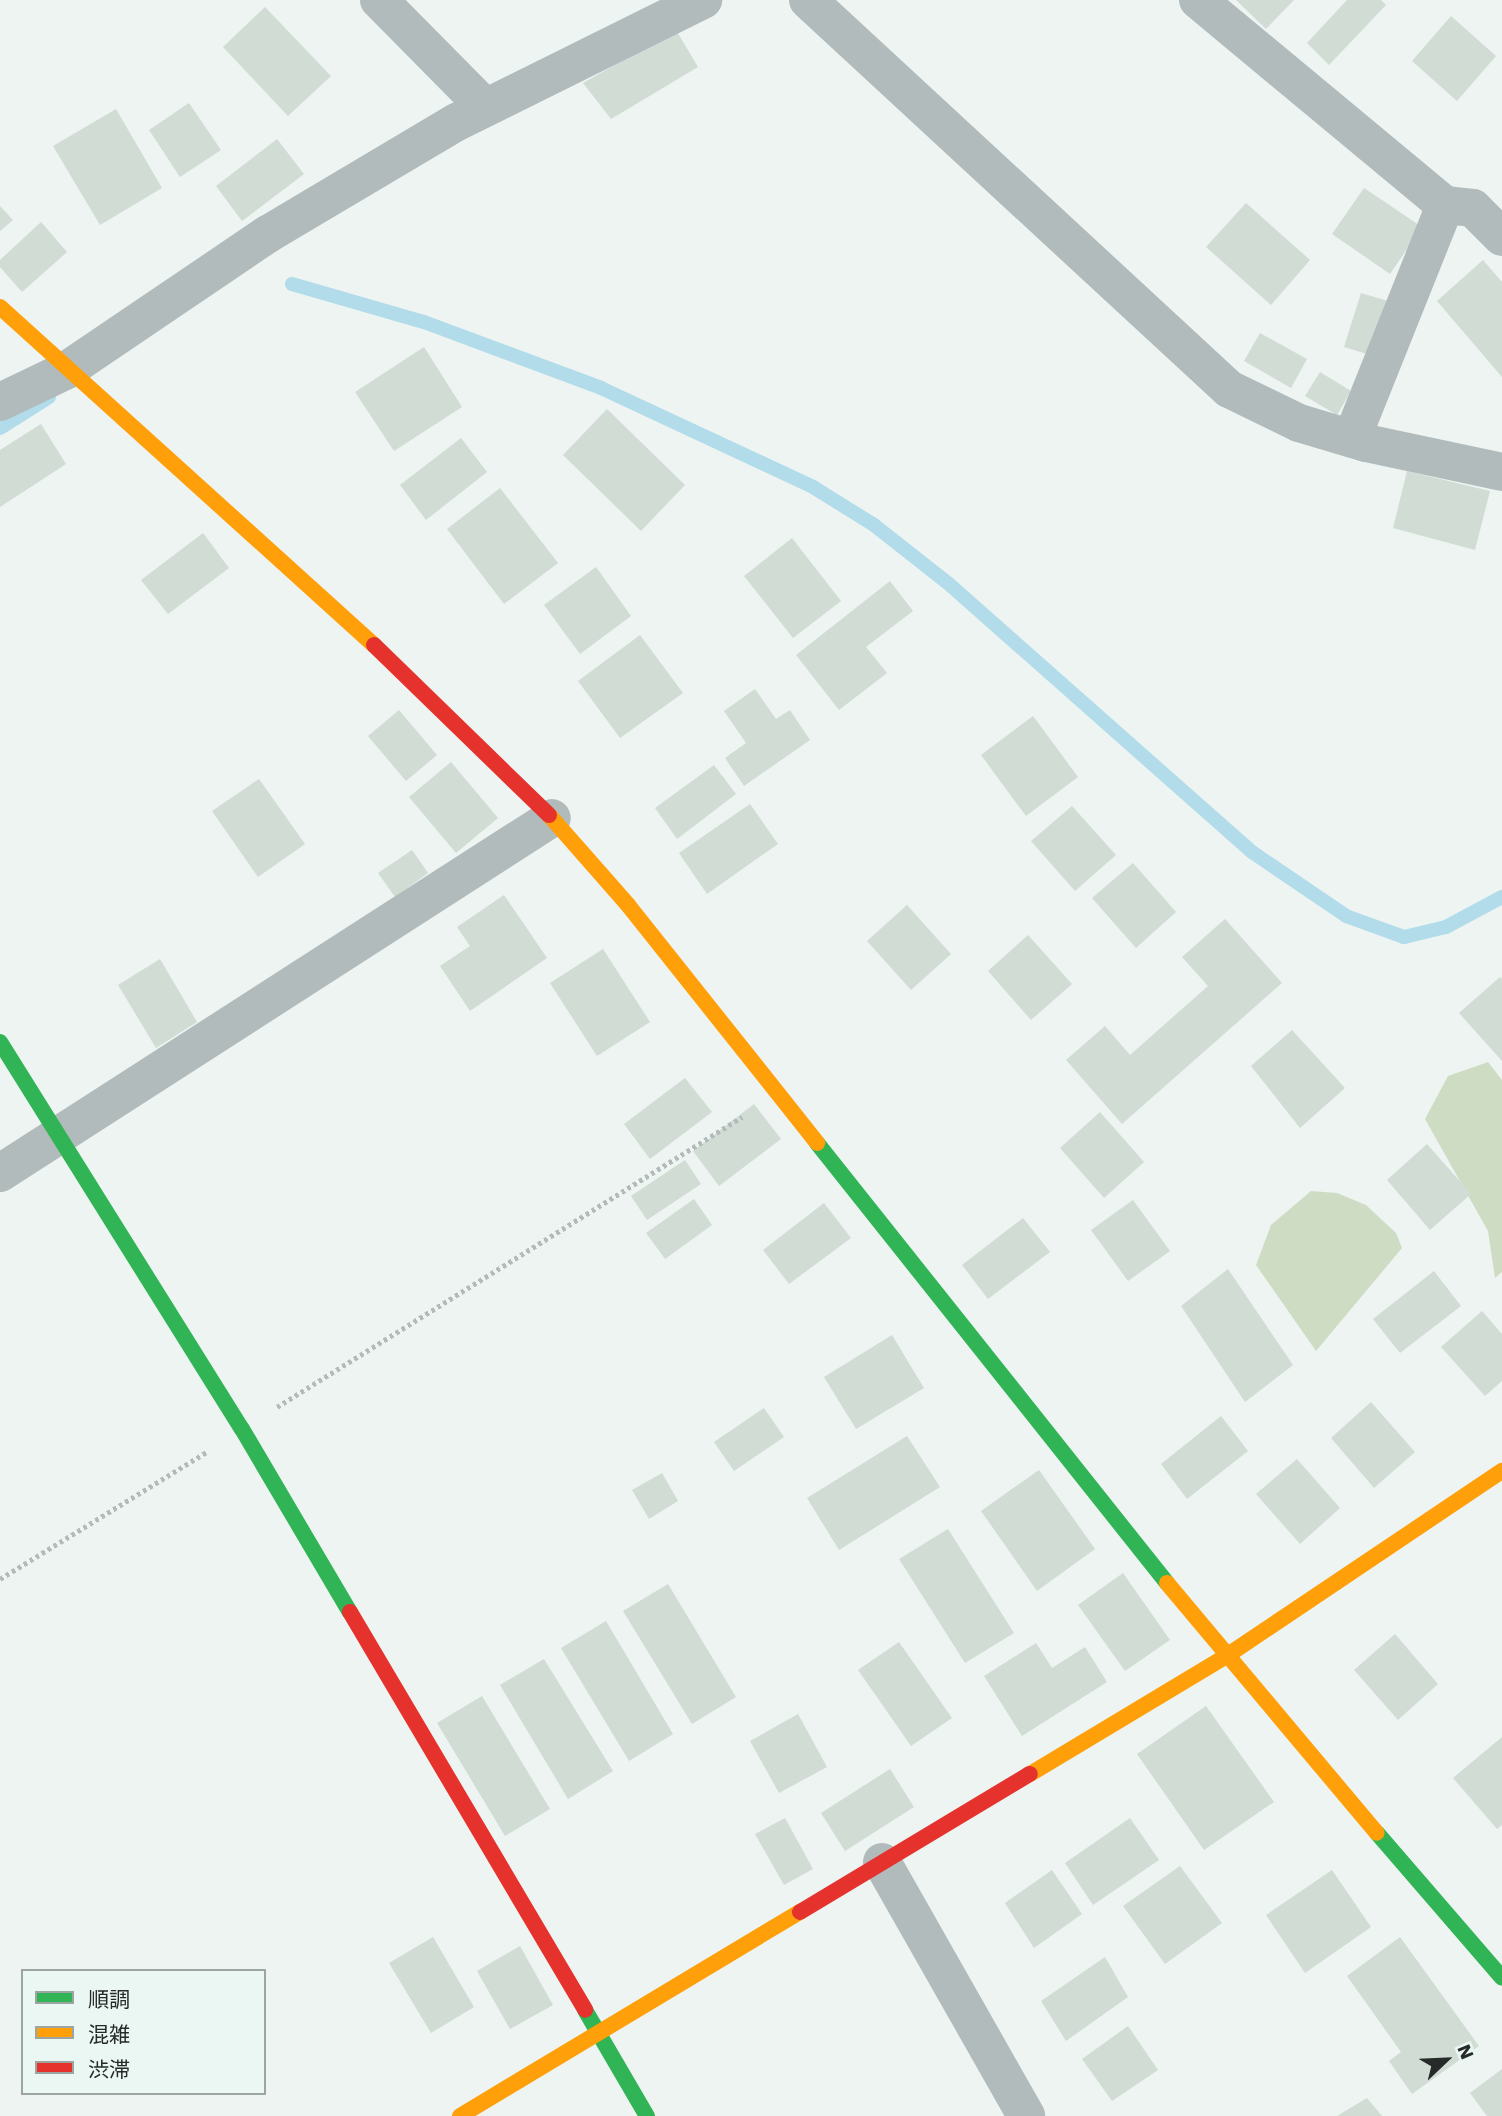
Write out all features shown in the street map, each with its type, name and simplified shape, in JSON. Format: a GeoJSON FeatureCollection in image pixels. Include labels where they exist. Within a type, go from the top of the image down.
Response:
{"type":"FeatureCollection","features":[{"type":"Feature","properties":{"kind":"street"},"geometry":{"type":"LineString","coordinates":[[379,0],[485,107]]}},
{"type":"Feature","properties":{"kind":"street"},"geometry":{"type":"LineString","coordinates":[[0,402],[67,370],[268,234],[485,107],[703,0]]}},
{"type":"Feature","properties":{"kind":"street"},"geometry":{"type":"LineString","coordinates":[[808,0],[1229,388],[1299,423],[1352,439],[1502,472]]}},
{"type":"Feature","properties":{"kind":"street"},"geometry":{"type":"LineString","coordinates":[[1198,0],[1445,205],[1473,208],[1502,237]]}},
{"type":"Feature","properties":{"kind":"street"},"geometry":{"type":"LineString","coordinates":[[1352,439],[1445,205]]}},
{"type":"Feature","properties":{"kind":"street"},"geometry":{"type":"LineString","coordinates":[[0,307],[67,370],[319,591],[552,818],[628,905],[779,1093],[1225,1657],[1502,1978]]}},
{"type":"Feature","properties":{"kind":"street"},"geometry":{"type":"LineString","coordinates":[[0,1173],[552,818]]}},
{"type":"Feature","properties":{"kind":"street"},"geometry":{"type":"LineString","coordinates":[[0,1042],[242,1429],[647,2116]]}},
{"type":"Feature","properties":{"kind":"street"},"geometry":{"type":"LineString","coordinates":[[460,2116],[1225,1657],[1502,1471]]}},
{"type":"Feature","properties":{"kind":"street"},"geometry":{"type":"LineString","coordinates":[[882,1862],[1026,2116]]}},
{"type":"Feature","properties":{"kind":"path"},"geometry":{"type":"LineString","coordinates":[[0,1579],[779,1093]]}},
{"type":"Feature","properties":{"kind":"green space"},"geometry":{"type":"Polygon","coordinates":[[[1488,1062],[1502,1080],[1502,1272],[1495,1278],[1488,1231],[1425,1119],[1448,1076],[1488,1062]]]}},
{"type":"Feature","properties":{"kind":"green space"},"geometry":{"type":"Polygon","coordinates":[[[1311,1191],[1337,1193],[1366,1205],[1396,1233],[1402,1248],[1316,1351],[1256,1265],[1271,1225],[1311,1191]]]}},
{"type":"Feature","properties":{"kind":"building"},"geometry":{"type":"Polygon","coordinates":[[[1236,0],[1294,0],[1266,29],[1236,0]]]}},
{"type":"Feature","properties":{"kind":"building"},"geometry":{"type":"Polygon","coordinates":[[[1347,0],[1381,0],[1386,5],[1329,65],[1307,43],[1347,0]]]}},
{"type":"Feature","properties":{"kind":"building"},"geometry":{"type":"Polygon","coordinates":[[[265,7],[331,76],[288,116],[223,47],[265,7]]]}},
{"type":"Feature","properties":{"kind":"building"},"geometry":{"type":"Polygon","coordinates":[[[1451,16],[1496,56],[1457,101],[1412,61],[1451,16]]]}},
{"type":"Feature","properties":{"kind":"building"},"geometry":{"type":"Polygon","coordinates":[[[676,30],[698,67],[611,119],[583,83],[676,30]]]}},
{"type":"Feature","properties":{"kind":"building"},"geometry":{"type":"Polygon","coordinates":[[[189,103],[221,150],[180,177],[149,130],[189,103]]]}},
{"type":"Feature","properties":{"kind":"building"},"geometry":{"type":"Polygon","coordinates":[[[116,109],[162,188],[100,225],[53,146],[116,109]]]}},
{"type":"Feature","properties":{"kind":"building"},"geometry":{"type":"Polygon","coordinates":[[[277,139],[304,174],[242,221],[216,186],[277,139]]]}},
{"type":"Feature","properties":{"kind":"building"},"geometry":{"type":"Polygon","coordinates":[[[1364,188],[1422,227],[1390,274],[1332,234],[1364,188]]]}},
{"type":"Feature","properties":{"kind":"building"},"geometry":{"type":"Polygon","coordinates":[[[1246,203],[1310,260],[1271,305],[1206,247],[1246,203]]]}},
{"type":"Feature","properties":{"kind":"building"},"geometry":{"type":"Polygon","coordinates":[[[0,206],[13,220],[0,231],[0,206]]]}},
{"type":"Feature","properties":{"kind":"building"},"geometry":{"type":"Polygon","coordinates":[[[41,222],[67,252],[22,292],[0,267],[0,260],[41,222]]]}},
{"type":"Feature","properties":{"kind":"building"},"geometry":{"type":"Polygon","coordinates":[[[1483,260],[1502,282],[1502,377],[1437,301],[1483,260]]]}},
{"type":"Feature","properties":{"kind":"building"},"geometry":{"type":"Polygon","coordinates":[[[1361,293],[1388,301],[1370,355],[1344,347],[1361,293]]]}},
{"type":"Feature","properties":{"kind":"building"},"geometry":{"type":"Polygon","coordinates":[[[1260,333],[1307,359],[1291,388],[1244,361],[1260,333]]]}},
{"type":"Feature","properties":{"kind":"building"},"geometry":{"type":"Polygon","coordinates":[[[424,347],[462,407],[394,451],[355,392],[424,347]]]}},
{"type":"Feature","properties":{"kind":"building"},"geometry":{"type":"Polygon","coordinates":[[[1320,372],[1351,391],[1337,415],[1305,396],[1320,372]]]}},
{"type":"Feature","properties":{"kind":"building"},"geometry":{"type":"Polygon","coordinates":[[[607,409],[685,485],[641,531],[563,455],[607,409]]]}},
{"type":"Feature","properties":{"kind":"building"},"geometry":{"type":"Polygon","coordinates":[[[41,424],[66,464],[0,507],[0,450],[41,424]]]}},
{"type":"Feature","properties":{"kind":"building"},"geometry":{"type":"Polygon","coordinates":[[[461,438],[487,472],[426,520],[400,485],[461,438]]]}},
{"type":"Feature","properties":{"kind":"building"},"geometry":{"type":"Polygon","coordinates":[[[1407,471],[1490,491],[1475,550],[1393,528],[1407,471]]]}},
{"type":"Feature","properties":{"kind":"building"},"geometry":{"type":"Polygon","coordinates":[[[500,488],[558,563],[504,604],[447,529],[500,488]]]}},
{"type":"Feature","properties":{"kind":"building"},"geometry":{"type":"Polygon","coordinates":[[[203,533],[229,568],[168,614],[141,580],[203,533]]]}},
{"type":"Feature","properties":{"kind":"building"},"geometry":{"type":"Polygon","coordinates":[[[792,538],[841,601],[793,638],[744,576],[792,538]]]}},
{"type":"Feature","properties":{"kind":"building"},"geometry":{"type":"Polygon","coordinates":[[[596,567],[631,616],[580,654],[544,605],[596,567]]]}},
{"type":"Feature","properties":{"kind":"building"},"geometry":{"type":"Polygon","coordinates":[[[890,581],[913,611],[866,647],[887,673],[839,710],[796,655],[890,581]]]}},
{"type":"Feature","properties":{"kind":"building"},"geometry":{"type":"Polygon","coordinates":[[[640,635],[683,693],[620,738],[578,681],[640,635]]]}},
{"type":"Feature","properties":{"kind":"building"},"geometry":{"type":"Polygon","coordinates":[[[755,689],[776,719],[790,710],[810,740],[744,786],[725,758],[746,743],[724,711],[755,689]]]}},
{"type":"Feature","properties":{"kind":"building"},"geometry":{"type":"Polygon","coordinates":[[[399,710],[437,755],[406,781],[368,736],[399,710]]]}},
{"type":"Feature","properties":{"kind":"building"},"geometry":{"type":"Polygon","coordinates":[[[1033,716],[1078,777],[1026,816],[981,755],[1033,716]]]}},
{"type":"Feature","properties":{"kind":"building"},"geometry":{"type":"Polygon","coordinates":[[[451,762],[498,818],[456,853],[409,797],[451,762]]]}},
{"type":"Feature","properties":{"kind":"building"},"geometry":{"type":"Polygon","coordinates":[[[714,765],[736,794],[677,839],[655,808],[714,765]]]}},
{"type":"Feature","properties":{"kind":"building"},"geometry":{"type":"Polygon","coordinates":[[[259,779],[305,844],[258,877],[212,811],[259,779]]]}},
{"type":"Feature","properties":{"kind":"building"},"geometry":{"type":"Polygon","coordinates":[[[750,804],[778,844],[707,894],[679,853],[750,804]]]}},
{"type":"Feature","properties":{"kind":"building"},"geometry":{"type":"Polygon","coordinates":[[[1072,806],[1116,855],[1075,891],[1031,841],[1072,806]]]}},
{"type":"Feature","properties":{"kind":"building"},"geometry":{"type":"Polygon","coordinates":[[[412,850],[428,873],[395,897],[378,873],[412,850]]]}},
{"type":"Feature","properties":{"kind":"building"},"geometry":{"type":"Polygon","coordinates":[[[1133,863],[1176,912],[1136,948],[1092,898],[1133,863]]]}},
{"type":"Feature","properties":{"kind":"building"},"geometry":{"type":"Polygon","coordinates":[[[504,895],[547,958],[470,1011],[440,966],[470,946],[457,927],[504,895]]]}},
{"type":"Feature","properties":{"kind":"building"},"geometry":{"type":"Polygon","coordinates":[[[907,905],[951,954],[911,990],[867,941],[907,905]]]}},
{"type":"Feature","properties":{"kind":"building"},"geometry":{"type":"Polygon","coordinates":[[[1225,919],[1282,983],[1122,1124],[1066,1060],[1105,1026],[1130,1055],[1208,986],[1182,957],[1225,919]]]}},
{"type":"Feature","properties":{"kind":"building"},"geometry":{"type":"Polygon","coordinates":[[[1028,935],[1072,984],[1031,1020],[988,971],[1028,935]]]}},
{"type":"Feature","properties":{"kind":"building"},"geometry":{"type":"Polygon","coordinates":[[[603,949],[650,1022],[597,1056],[550,983],[603,949]]]}},
{"type":"Feature","properties":{"kind":"building"},"geometry":{"type":"Polygon","coordinates":[[[160,959],[197,1022],[156,1048],[118,985],[160,959]]]}},
{"type":"Feature","properties":{"kind":"building"},"geometry":{"type":"Polygon","coordinates":[[[1500,977],[1502,979],[1502,1061],[1459,1013],[1500,977]]]}},
{"type":"Feature","properties":{"kind":"building"},"geometry":{"type":"Polygon","coordinates":[[[1292,1030],[1345,1088],[1300,1128],[1251,1066],[1292,1030]]]}},
{"type":"Feature","properties":{"kind":"building"},"geometry":{"type":"Polygon","coordinates":[[[685,1078],[712,1112],[650,1159],[624,1124],[685,1078]]]}},
{"type":"Feature","properties":{"kind":"building"},"geometry":{"type":"Polygon","coordinates":[[[754,1104],[781,1139],[719,1186],[693,1151],[754,1104]]]}},
{"type":"Feature","properties":{"kind":"building"},"geometry":{"type":"Polygon","coordinates":[[[1100,1112],[1144,1162],[1104,1198],[1060,1148],[1100,1112]]]}},
{"type":"Feature","properties":{"kind":"building"},"geometry":{"type":"Polygon","coordinates":[[[1427,1144],[1471,1194],[1430,1230],[1387,1180],[1427,1144]]]}},
{"type":"Feature","properties":{"kind":"building"},"geometry":{"type":"Polygon","coordinates":[[[685,1160],[701,1184],[647,1220],[631,1196],[685,1160]]]}},
{"type":"Feature","properties":{"kind":"building"},"geometry":{"type":"Polygon","coordinates":[[[694,1199],[712,1225],[665,1259],[646,1233],[694,1199]]]}},
{"type":"Feature","properties":{"kind":"building"},"geometry":{"type":"Polygon","coordinates":[[[1133,1200],[1170,1251],[1128,1281],[1091,1230],[1133,1200]]]}},
{"type":"Feature","properties":{"kind":"building"},"geometry":{"type":"Polygon","coordinates":[[[824,1203],[851,1238],[789,1284],[763,1250],[824,1203]]]}},
{"type":"Feature","properties":{"kind":"building"},"geometry":{"type":"Polygon","coordinates":[[[1023,1218],[1050,1252],[988,1299],[962,1265],[1023,1218]]]}},
{"type":"Feature","properties":{"kind":"building"},"geometry":{"type":"Polygon","coordinates":[[[1228,1269],[1293,1365],[1245,1402],[1181,1306],[1228,1269]]]}},
{"type":"Feature","properties":{"kind":"building"},"geometry":{"type":"Polygon","coordinates":[[[1434,1271],[1461,1306],[1400,1353],[1373,1319],[1434,1271]]]}},
{"type":"Feature","properties":{"kind":"building"},"geometry":{"type":"Polygon","coordinates":[[[1482,1311],[1502,1334],[1502,1381],[1485,1396],[1441,1347],[1482,1311]]]}},
{"type":"Feature","properties":{"kind":"building"},"geometry":{"type":"Polygon","coordinates":[[[892,1335],[924,1388],[856,1429],[824,1377],[892,1335]]]}},
{"type":"Feature","properties":{"kind":"building"},"geometry":{"type":"Polygon","coordinates":[[[1371,1402],[1415,1452],[1374,1488],[1331,1438],[1371,1402]]]}},
{"type":"Feature","properties":{"kind":"building"},"geometry":{"type":"Polygon","coordinates":[[[764,1408],[784,1437],[734,1471],[714,1442],[764,1408]]]}},
{"type":"Feature","properties":{"kind":"building"},"geometry":{"type":"Polygon","coordinates":[[[1221,1416],[1248,1451],[1187,1499],[1161,1464],[1221,1416]]]}},
{"type":"Feature","properties":{"kind":"building"},"geometry":{"type":"Polygon","coordinates":[[[907,1436],[940,1487],[839,1550],[807,1498],[907,1436]]]}},
{"type":"Feature","properties":{"kind":"building"},"geometry":{"type":"Polygon","coordinates":[[[1297,1459],[1340,1508],[1300,1544],[1256,1494],[1297,1459]]]}},
{"type":"Feature","properties":{"kind":"building"},"geometry":{"type":"Polygon","coordinates":[[[1039,1470],[1095,1549],[1037,1591],[981,1511],[1039,1470]]]}},
{"type":"Feature","properties":{"kind":"building"},"geometry":{"type":"Polygon","coordinates":[[[662,1473],[678,1501],[649,1519],[632,1490],[662,1473]]]}},
{"type":"Feature","properties":{"kind":"building"},"geometry":{"type":"Polygon","coordinates":[[[948,1529],[1014,1633],[965,1663],[899,1559],[948,1529]]]}},
{"type":"Feature","properties":{"kind":"building"},"geometry":{"type":"Polygon","coordinates":[[[1123,1573],[1170,1640],[1125,1671],[1078,1605],[1123,1573]]]}},
{"type":"Feature","properties":{"kind":"building"},"geometry":{"type":"Polygon","coordinates":[[[668,1584],[736,1697],[692,1724],[623,1611],[668,1584]]]}},
{"type":"Feature","properties":{"kind":"building"},"geometry":{"type":"Polygon","coordinates":[[[606,1621],[673,1734],[629,1761],[561,1648],[606,1621]]]}},
{"type":"Feature","properties":{"kind":"building"},"geometry":{"type":"Polygon","coordinates":[[[1395,1634],[1438,1684],[1398,1720],[1354,1670],[1395,1634]]]}},
{"type":"Feature","properties":{"kind":"building"},"geometry":{"type":"Polygon","coordinates":[[[899,1642],[952,1718],[911,1746],[858,1670],[899,1642]]]}},
{"type":"Feature","properties":{"kind":"building"},"geometry":{"type":"Polygon","coordinates":[[[1036,1643],[1052,1668],[1085,1647],[1107,1682],[1022,1736],[984,1676],[1036,1643]]]}},
{"type":"Feature","properties":{"kind":"building"},"geometry":{"type":"Polygon","coordinates":[[[544,1659],[613,1771],[568,1799],[500,1685],[544,1659]]]}},
{"type":"Feature","properties":{"kind":"building"},"geometry":{"type":"Polygon","coordinates":[[[482,1696],[550,1809],[505,1836],[437,1723],[482,1696]]]}},
{"type":"Feature","properties":{"kind":"building"},"geometry":{"type":"Polygon","coordinates":[[[1206,1706],[1274,1802],[1204,1850],[1137,1754],[1206,1706]]]}},
{"type":"Feature","properties":{"kind":"building"},"geometry":{"type":"Polygon","coordinates":[[[798,1714],[827,1767],[779,1793],[750,1741],[798,1714]]]}},
{"type":"Feature","properties":{"kind":"building"},"geometry":{"type":"Polygon","coordinates":[[[1502,1737],[1502,1825],[1497,1829],[1453,1778],[1502,1737]]]}},
{"type":"Feature","properties":{"kind":"building"},"geometry":{"type":"Polygon","coordinates":[[[890,1769],[914,1807],[845,1851],[821,1813],[890,1769]]]}},
{"type":"Feature","properties":{"kind":"building"},"geometry":{"type":"Polygon","coordinates":[[[785,1818],[813,1869],[784,1885],[755,1834],[785,1818]]]}},
{"type":"Feature","properties":{"kind":"building"},"geometry":{"type":"Polygon","coordinates":[[[1130,1818],[1159,1860],[1093,1905],[1065,1863],[1130,1818]]]}},
{"type":"Feature","properties":{"kind":"building"},"geometry":{"type":"Polygon","coordinates":[[[1180,1866],[1222,1923],[1165,1964],[1123,1906],[1180,1866]]]}},
{"type":"Feature","properties":{"kind":"building"},"geometry":{"type":"Polygon","coordinates":[[[1052,1870],[1082,1914],[1034,1948],[1005,1903],[1052,1870]]]}},
{"type":"Feature","properties":{"kind":"building"},"geometry":{"type":"Polygon","coordinates":[[[1332,1870],[1371,1927],[1305,1973],[1266,1915],[1332,1870]]]}},
{"type":"Feature","properties":{"kind":"building"},"geometry":{"type":"Polygon","coordinates":[[[433,1937],[474,2007],[431,2033],[389,1963],[433,1937]]]}},
{"type":"Feature","properties":{"kind":"building"},"geometry":{"type":"Polygon","coordinates":[[[1400,1937],[1479,2046],[1412,2094],[1389,2061],[1401,2052],[1347,1976],[1400,1937]]]}},
{"type":"Feature","properties":{"kind":"building"},"geometry":{"type":"Polygon","coordinates":[[[520,1946],[553,2005],[510,2029],[477,1971],[520,1946]]]}},
{"type":"Feature","properties":{"kind":"building"},"geometry":{"type":"Polygon","coordinates":[[[1105,1957],[1128,1997],[1066,2041],[1041,2001],[1105,1957]]]}},
{"type":"Feature","properties":{"kind":"building"},"geometry":{"type":"Polygon","coordinates":[[[1128,2026],[1158,2070],[1112,2101],[1082,2059],[1128,2026]]]}},
{"type":"Feature","properties":{"kind":"building"},"geometry":{"type":"Polygon","coordinates":[[[1502,2069],[1502,2116],[1487,2116],[1470,2093],[1502,2069]]]}},
{"type":"Feature","properties":{"kind":"building"},"geometry":{"type":"Polygon","coordinates":[[[1367,2098],[1382,2116],[1337,2116],[1367,2098]]]}},
{"type":"Feature","properties":{"kind":"waterway"},"geometry":{"type":"LineString","coordinates":[[292,284],[424,322],[601,388],[813,487],[874,525],[949,584],[1252,852],[1346,916],[1404,937],[1446,927],[1502,897]]}},
{"type":"Feature","properties":{"kind":"waterway"},"geometry":{"type":"LineString","coordinates":[[0,428],[49,397]]}},
{"type":"Feature","properties":{"kind":"traffic: fast"},"geometry":{"type":"LineString","coordinates":[[0,1042],[242,1429],[350,1612]]}},
{"type":"Feature","properties":{"kind":"traffic: fast"},"geometry":{"type":"LineString","coordinates":[[817,1143],[1167,1583]]}},
{"type":"Feature","properties":{"kind":"traffic: fast"},"geometry":{"type":"LineString","coordinates":[[1377,1833],[1502,1978]]}},
{"type":"Feature","properties":{"kind":"traffic: fast"},"geometry":{"type":"LineString","coordinates":[[585,2010],[647,2116]]}},
{"type":"Feature","properties":{"kind":"traffic: slow"},"geometry":{"type":"LineString","coordinates":[[0,307],[374,645]]}},
{"type":"Feature","properties":{"kind":"traffic: slow"},"geometry":{"type":"LineString","coordinates":[[549,815],[628,905],[817,1143]]}},
{"type":"Feature","properties":{"kind":"traffic: slow"},"geometry":{"type":"LineString","coordinates":[[1030,1774],[1225,1657],[1502,1471]]}},
{"type":"Feature","properties":{"kind":"traffic: slow"},"geometry":{"type":"LineString","coordinates":[[1167,1583],[1377,1833]]}},
{"type":"Feature","properties":{"kind":"traffic: slow"},"geometry":{"type":"LineString","coordinates":[[460,2116],[800,1912]]}},
{"type":"Feature","properties":{"kind":"traffic: jam"},"geometry":{"type":"LineString","coordinates":[[374,645],[549,815]]}},
{"type":"Feature","properties":{"kind":"traffic: jam"},"geometry":{"type":"LineString","coordinates":[[350,1612],[585,2010]]}},
{"type":"Feature","properties":{"kind":"traffic: jam"},"geometry":{"type":"LineString","coordinates":[[800,1912],[1030,1774]]}}]}
